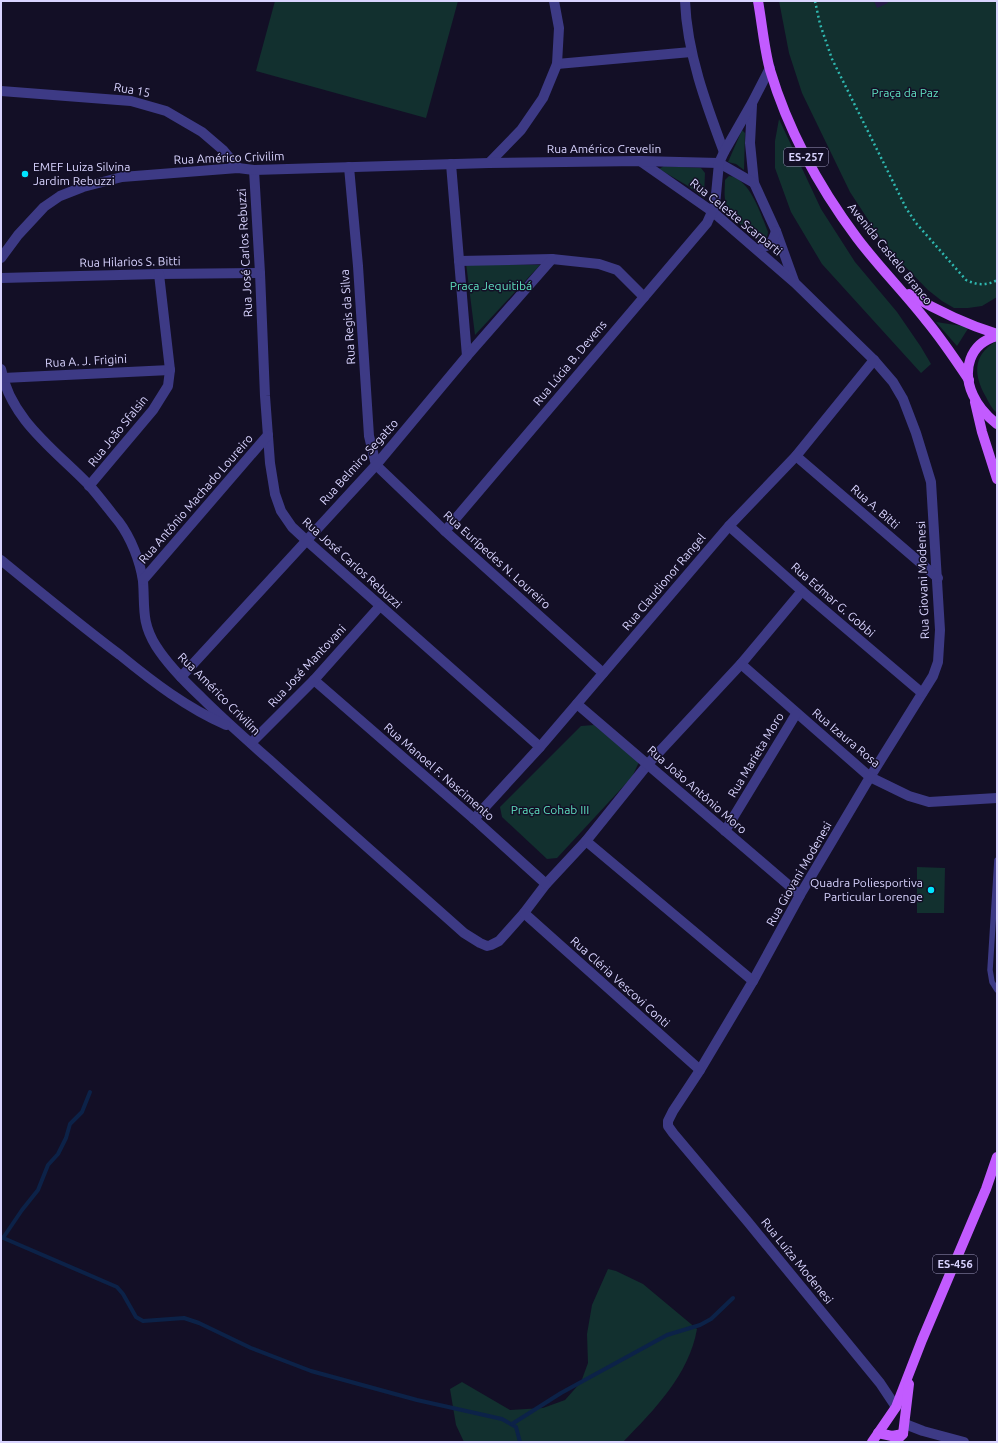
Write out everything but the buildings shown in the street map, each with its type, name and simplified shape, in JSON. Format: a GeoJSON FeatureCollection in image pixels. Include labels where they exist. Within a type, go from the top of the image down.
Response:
{"type":"FeatureCollection","features":[{"type":"Feature","properties":{"kind":"main road","name":"Avenida Castelo Branco"},"geometry":{"type":"LineString","coordinates":[[758,1],[770,68],[783,109],[812,168],[831,200],[858,239],[902,290],[950,351],[969,380]]}},
{"type":"Feature","properties":{"kind":"main road","name":"ES-257"},"geometry":{"type":"LineString","coordinates":[[902,290],[929,306],[966,324],[997,335]]}},
{"type":"Feature","properties":{"kind":"main road"},"geometry":{"type":"LineString","coordinates":[[997,335],[980,343],[974,351],[968,367],[969,380],[982,432],[997,479]]}},
{"type":"Feature","properties":{"kind":"main road"},"geometry":{"type":"LineString","coordinates":[[974,396],[983,410],[997,424]]}},
{"type":"Feature","properties":{"kind":"main road","name":"ES-456"},"geometry":{"type":"LineString","coordinates":[[875,1438],[896,1407],[922,1340],[986,1189],[997,1157]]}},
{"type":"Feature","properties":{"kind":"main road","name":"ES-456"},"geometry":{"type":"LineString","coordinates":[[902,1438],[911,1370]]}},
{"type":"Feature","properties":{"kind":"main road"},"geometry":{"type":"LineString","coordinates":[[896,1407],[905,1424]]}},
{"type":"Feature","properties":{"kind":"main road"},"geometry":{"type":"LineString","coordinates":[[875,1438],[892,1436],[902,1438]]}},
{"type":"Feature","properties":{"kind":"main road"},"geometry":{"type":"LineString","coordinates":[[875,1438],[884,1442]]}},
{"type":"Feature","properties":{"kind":"main road"},"geometry":{"type":"LineString","coordinates":[[895,1442],[902,1438]]}},
{"type":"Feature","properties":{"kind":"street"},"geometry":{"type":"LineString","coordinates":[[489,163],[521,130],[543,98],[557,64],[559,28],[554,1]]}},
{"type":"Feature","properties":{"kind":"street"},"geometry":{"type":"LineString","coordinates":[[685,1],[691,52],[724,152]]}},
{"type":"Feature","properties":{"kind":"street"},"geometry":{"type":"LineString","coordinates":[[557,64],[691,52]]}},
{"type":"Feature","properties":{"kind":"street"},"geometry":{"type":"LineString","coordinates":[[713,212],[720,163],[724,152],[770,68]]}},
{"type":"Feature","properties":{"kind":"street","name":"Rua 15"},"geometry":{"type":"LineString","coordinates":[[1,91],[131,101],[166,111],[202,132],[223,150],[238,168]]}},
{"type":"Feature","properties":{"kind":"street","name":"Rua Giovani Modenesi"},"geometry":{"type":"LineString","coordinates":[[673,1133],[668,1126],[668,1121],[673,1111],[700,1070],[753,982],[800,895],[922,693],[938,662],[940,630],[938,578],[931,482],[916,433],[903,399],[893,382],[874,360],[795,283],[776,231],[754,182],[750,143],[752,103]]}},
{"type":"Feature","properties":{"kind":"street","name":"Rua Américo Crevelin"},"geometry":{"type":"LineString","coordinates":[[489,163],[640,161],[720,163]]}},
{"type":"Feature","properties":{"kind":"street","name":"Rua Celeste Scarparti"},"geometry":{"type":"LineString","coordinates":[[640,161],[713,212],[795,283]]}},
{"type":"Feature","properties":{"kind":"street","name":"Rua Américo Crivilim"},"geometry":{"type":"LineString","coordinates":[[1,258],[18,234],[44,207],[60,196],[122,177],[238,168],[254,170],[489,163]]}},
{"type":"Feature","properties":{"kind":"street"},"geometry":{"type":"LineString","coordinates":[[720,163],[754,182]]}},
{"type":"Feature","properties":{"kind":"street"},"geometry":{"type":"LineString","coordinates":[[451,164],[468,356]]}},
{"type":"Feature","properties":{"kind":"street","name":"Rua Regis da Silva"},"geometry":{"type":"LineString","coordinates":[[349,167],[358,266],[369,436],[376,465]]}},
{"type":"Feature","properties":{"kind":"street","name":"Rua José Carlos Rebuzzi"},"geometry":{"type":"LineString","coordinates":[[254,170],[265,396],[270,463],[275,494],[281,511],[292,527],[306,540],[540,747]]}},
{"type":"Feature","properties":{"kind":"street","name":"Rua Lúcia B. Devens"},"geometry":{"type":"LineString","coordinates":[[445,531],[707,223],[713,212]]}},
{"type":"Feature","properties":{"kind":"street"},"geometry":{"type":"LineString","coordinates":[[756,248],[771,244],[776,231]]}},
{"type":"Feature","properties":{"kind":"street"},"geometry":{"type":"LineString","coordinates":[[459,261],[552,259],[599,264],[617,270],[644,296]]}},
{"type":"Feature","properties":{"kind":"street","name":"Rua Belmiro Segatto"},"geometry":{"type":"LineString","coordinates":[[181,677],[376,465],[552,259]]}},
{"type":"Feature","properties":{"kind":"street","name":"Rua Hilarios S. Bitti"},"geometry":{"type":"LineString","coordinates":[[1,278],[260,273]]}},
{"type":"Feature","properties":{"kind":"street","name":"Rua João Sfalsin"},"geometry":{"type":"LineString","coordinates":[[90,486],[153,410],[168,386],[170,370],[159,274]]}},
{"type":"Feature","properties":{"kind":"street","name":"Rua Claudionor Rangel"},"geometry":{"type":"LineString","coordinates":[[474,819],[540,747],[729,526],[796,456],[874,360]]}},
{"type":"Feature","properties":{"kind":"street","name":"Rua A. J. Frigini"},"geometry":{"type":"LineString","coordinates":[[2,374],[170,370]]}},
{"type":"Feature","properties":{"kind":"street","name":"Rua Américo Crivilim"},"geometry":{"type":"LineString","coordinates":[[2,374],[17,410],[26,422],[90,486],[120,525],[136,553],[143,580],[144,614],[147,628],[155,645],[181,677],[233,728],[464,933],[487,946],[498,941],[524,913]]}},
{"type":"Feature","properties":{"kind":"street","name":"Rua Antônio Machado Loureiro"},"geometry":{"type":"LineString","coordinates":[[143,580],[268,435]]}},
{"type":"Feature","properties":{"kind":"street","name":"Rua A. Bitti"},"geometry":{"type":"LineString","coordinates":[[796,456],[938,578]]}},
{"type":"Feature","properties":{"kind":"street","name":"Rua Eurípedes N. Loureiro"},"geometry":{"type":"LineString","coordinates":[[376,465],[445,531],[603,673]]}},
{"type":"Feature","properties":{"kind":"street","name":"Rua Edmar G. Gobbi"},"geometry":{"type":"LineString","coordinates":[[729,526],[802,591],[922,693]]}},
{"type":"Feature","properties":{"kind":"street"},"geometry":{"type":"LineString","coordinates":[[1,560],[153,682],[193,709],[233,728]]}},
{"type":"Feature","properties":{"kind":"street"},"geometry":{"type":"LineString","coordinates":[[524,913],[546,884],[586,841],[648,764],[740,664],[802,591]]}},
{"type":"Feature","properties":{"kind":"street","name":"Rua José Mantovani"},"geometry":{"type":"LineString","coordinates":[[251,743],[314,680],[380,606]]}},
{"type":"Feature","properties":{"kind":"street","name":"Rua Izaura Rosa"},"geometry":{"type":"LineString","coordinates":[[740,664],[870,777],[909,796],[929,802],[997,798]]}},
{"type":"Feature","properties":{"kind":"street","name":"Rua Manoel F. Nascimento"},"geometry":{"type":"LineString","coordinates":[[314,680],[474,819],[546,884]]}},
{"type":"Feature","properties":{"kind":"street","name":"Rua João Antônio Moro"},"geometry":{"type":"LineString","coordinates":[[577,704],[800,895]]}},
{"type":"Feature","properties":{"kind":"street","name":"Rua Marieta Moro"},"geometry":{"type":"LineString","coordinates":[[725,831],[796,714]]}},
{"type":"Feature","properties":{"kind":"street"},"geometry":{"type":"LineString","coordinates":[[586,841],[753,982]]}},
{"type":"Feature","properties":{"kind":"street","name":"Rua Cléria Vescovi Conti"},"geometry":{"type":"LineString","coordinates":[[524,913],[700,1070]]}},
{"type":"Feature","properties":{"kind":"street","name":"Rua Luíza Modenesi"},"geometry":{"type":"LineString","coordinates":[[673,1133],[880,1383],[896,1407]]}},
{"type":"Feature","properties":{"kind":"street"},"geometry":{"type":"LineString","coordinates":[[905,1424],[964,1442]]}},
{"type":"Feature","properties":{"kind":"street"},"geometry":{"type":"LineString","coordinates":[[902,1438],[924,1431]]}},
{"type":"Feature","properties":{"kind":"lane"},"geometry":{"type":"LineString","coordinates":[[997,860],[990,970],[992,982],[997,990]]}},
{"type":"Feature","properties":{"kind":"path"},"geometry":{"type":"LineString","coordinates":[[815,1],[822,30],[832,59],[906,208],[924,232],[966,280],[972,283],[987,284],[997,280]]}},
{"type":"Feature","properties":{"kind":"green space"},"geometry":{"type":"Polygon","coordinates":[[[275,1],[458,1],[426,118],[256,71],[275,1]]]}},
{"type":"Feature","properties":{"kind":"green space","name":"Praça da Paz"},"geometry":{"type":"Polygon","coordinates":[[[779,1],[997,1],[997,297],[982,306],[954,308],[928,290],[886,247],[850,192],[802,93],[789,53],[779,1]]]}},
{"type":"Feature","properties":{"kind":"green space"},"geometry":{"type":"Polygon","coordinates":[[[779,119],[821,209],[855,262],[897,312],[931,364],[921,373],[822,264],[791,212],[775,168],[775,141],[779,119]]]}},
{"type":"Feature","properties":{"kind":"green space"},"geometry":{"type":"Polygon","coordinates":[[[742,130],[745,133],[744,170],[736,164],[728,162],[742,130]]]}},
{"type":"Feature","properties":{"kind":"green space"},"geometry":{"type":"Polygon","coordinates":[[[664,166],[701,168],[705,173],[704,198],[688,186],[659,169],[664,166]]]}},
{"type":"Feature","properties":{"kind":"green space"},"geometry":{"type":"Polygon","coordinates":[[[729,176],[736,178],[743,183],[754,198],[768,232],[767,237],[764,240],[752,234],[740,224],[730,211],[725,199],[725,180],[729,176]]]}},
{"type":"Feature","properties":{"kind":"green space","name":"Praça Jequitibá"},"geometry":{"type":"Polygon","coordinates":[[[466,263],[540,265],[475,335],[466,263]]]}},
{"type":"Feature","properties":{"kind":"green space"},"geometry":{"type":"Polygon","coordinates":[[[936,322],[969,327],[957,346],[936,322]]]}},
{"type":"Feature","properties":{"kind":"green space"},"geometry":{"type":"Polygon","coordinates":[[[995,342],[997,342],[997,413],[991,406],[982,389],[979,382],[977,367],[982,354],[995,342]]]}},
{"type":"Feature","properties":{"kind":"green space","name":"Praça Cohab III"},"geometry":{"type":"Polygon","coordinates":[[[594,725],[639,762],[632,777],[557,858],[547,859],[502,817],[500,807],[581,726],[594,725]]]}},
{"type":"Feature","properties":{"kind":"green space","name":"Quadra Poliesportiva Particular Lorenge"},"geometry":{"type":"Polygon","coordinates":[[[917,867],[945,868],[944,913],[917,913],[917,867]]]}},
{"type":"Feature","properties":{"kind":"green space"},"geometry":{"type":"Polygon","coordinates":[[[608,1269],[616,1271],[643,1284],[697,1329],[693,1346],[686,1362],[669,1391],[623,1442],[464,1442],[456,1425],[450,1389],[462,1382],[510,1410],[543,1408],[565,1400],[581,1382],[588,1363],[587,1334],[592,1305],[608,1269]]]}},
{"type":"Feature","properties":{"kind":"waterway"},"geometry":{"type":"LineString","coordinates":[[3,1238],[38,1190],[48,1165],[58,1154],[66,1138],[70,1124],[82,1112],[90,1092]]}},
{"type":"Feature","properties":{"kind":"waterway"},"geometry":{"type":"LineString","coordinates":[[1,1237],[117,1287],[123,1294],[136,1317],[143,1321],[184,1318],[199,1323],[251,1348],[311,1371],[417,1400],[502,1419],[516,1427],[520,1442]]}},
{"type":"Feature","properties":{"kind":"waterway"},"geometry":{"type":"LineString","coordinates":[[512,1424],[561,1393],[667,1335],[700,1325],[711,1319],[733,1298]]}},
{"type":"Feature","properties":{"kind":"place","name":"EMEF Luiza Silvina Jardim Rebuzzi"},"geometry":{"type":"Point","coordinates":[25,174]}},
{"type":"Feature","properties":{"kind":"place","name":"Quadra Poliesportiva Particular Lorenge"},"geometry":{"type":"Point","coordinates":[931,890]}}]}
